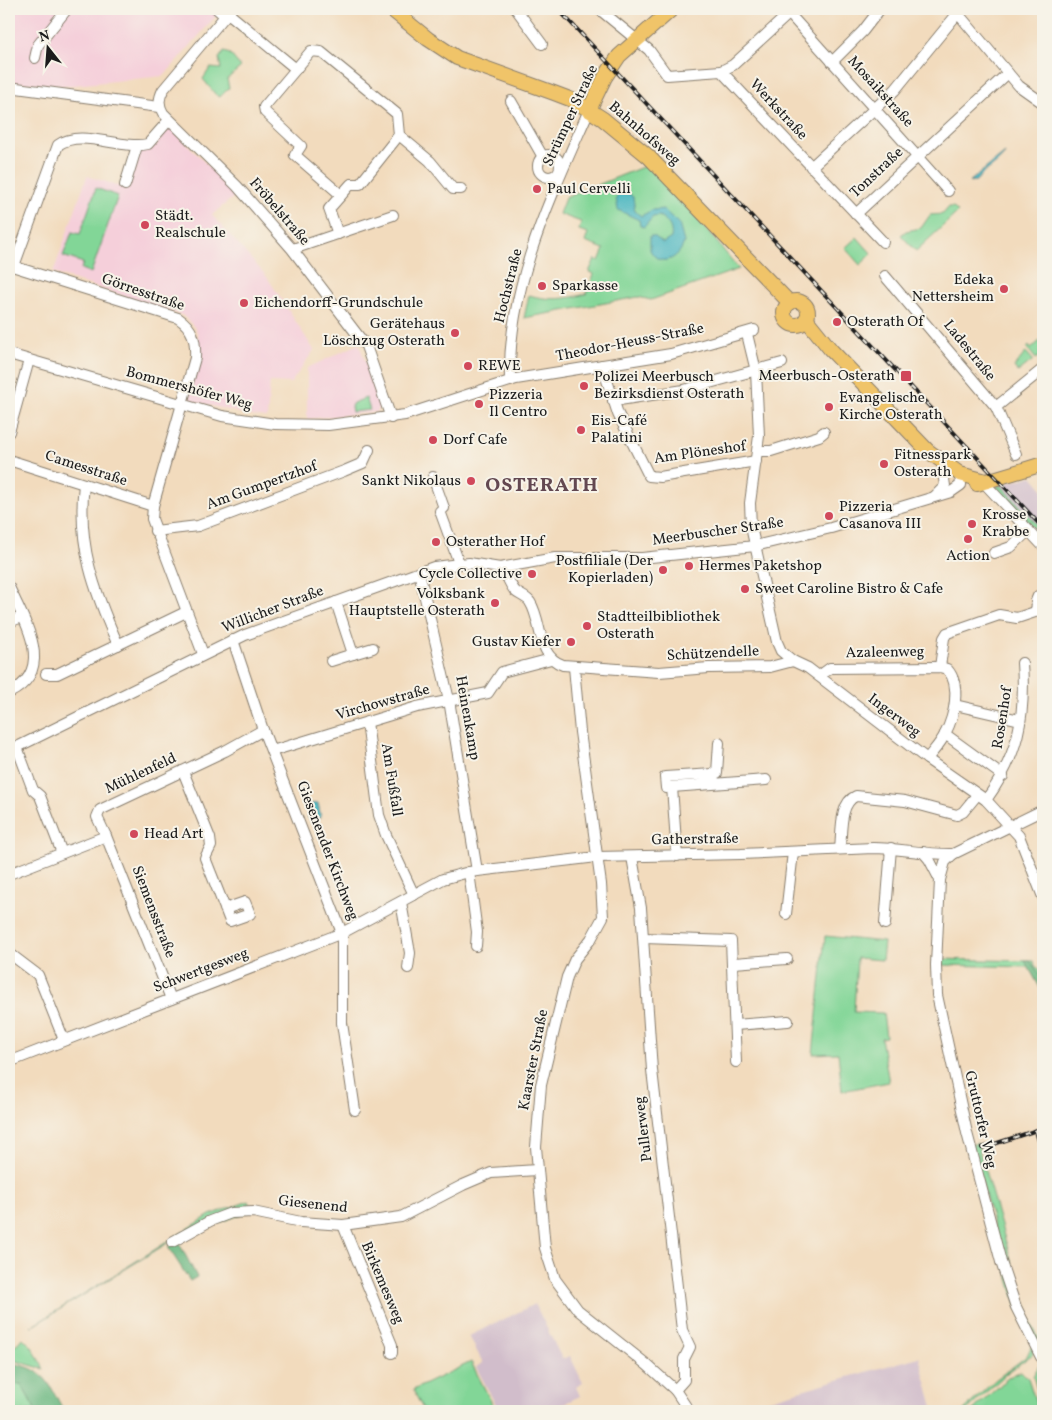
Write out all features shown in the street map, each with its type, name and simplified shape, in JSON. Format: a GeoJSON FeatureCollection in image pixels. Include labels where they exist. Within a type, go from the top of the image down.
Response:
{"type":"FeatureCollection","features":[{"type":"Feature","properties":{"kind":"main road","name":"Bahnhofsweg"},"geometry":{"type":"LineString","coordinates":[[391,9],[428,39],[457,58],[554,93],[589,110],[626,136],[670,177],[712,223],[747,266],[788,306],[786,320],[793,324],[803,322],[928,451]]}},
{"type":"Feature","properties":{"kind":"main road","name":"Strümper Straße"},"geometry":{"type":"LineString","coordinates":[[589,110],[614,62],[672,9]]}},
{"type":"Feature","properties":{"kind":"main road"},"geometry":{"type":"LineString","coordinates":[[602,84],[602,103],[606,112],[626,136]]}},
{"type":"Feature","properties":{"kind":"main road"},"geometry":{"type":"LineString","coordinates":[[928,451],[943,472],[960,480],[986,481],[1043,464]]}},
{"type":"Feature","properties":{"kind":"main road"},"geometry":{"type":"LineString","coordinates":[[928,451],[960,480]]}},
{"type":"Feature","properties":{"kind":"street"},"geometry":{"type":"LineString","coordinates":[[35,58],[38,45],[67,9]]}},
{"type":"Feature","properties":{"kind":"street"},"geometry":{"type":"LineString","coordinates":[[516,9],[542,44]]}},
{"type":"Feature","properties":{"kind":"street"},"geometry":{"type":"LineString","coordinates":[[599,9],[649,50],[667,75],[721,71],[733,65],[789,10]]}},
{"type":"Feature","properties":{"kind":"street"},"geometry":{"type":"LineString","coordinates":[[832,62],[863,31],[880,9]]}},
{"type":"Feature","properties":{"kind":"street","name":"Mosaikstraße"},"geometry":{"type":"LineString","coordinates":[[789,10],[832,62],[948,191]]}},
{"type":"Feature","properties":{"kind":"street"},"geometry":{"type":"LineString","coordinates":[[9,86],[160,107],[159,98],[163,90],[225,11],[296,69]]}},
{"type":"Feature","properties":{"kind":"street"},"geometry":{"type":"LineString","coordinates":[[811,167],[901,83],[956,11],[1026,93],[1043,103]]}},
{"type":"Feature","properties":{"kind":"street"},"geometry":{"type":"LineString","coordinates":[[338,234],[329,209],[342,195],[351,184],[360,184],[399,135],[397,114],[321,52],[311,51],[264,107],[265,112],[301,146],[295,155],[342,195]]}},
{"type":"Feature","properties":{"kind":"street","name":"Werkstraße"},"geometry":{"type":"LineString","coordinates":[[721,71],[882,242]]}},
{"type":"Feature","properties":{"kind":"street","name":"Tonstraße"},"geometry":{"type":"LineString","coordinates":[[856,214],[1008,73]]}},
{"type":"Feature","properties":{"kind":"street"},"geometry":{"type":"LineString","coordinates":[[511,101],[543,156]]}},
{"type":"Feature","properties":{"kind":"street","name":"Fröbelstraße"},"geometry":{"type":"LineString","coordinates":[[160,107],[169,120],[236,186],[293,250],[366,346],[391,418]]}},
{"type":"Feature","properties":{"kind":"street","name":"Strümper Straße"},"geometry":{"type":"LineString","coordinates":[[550,201],[589,110]]}},
{"type":"Feature","properties":{"kind":"street"},"geometry":{"type":"LineString","coordinates":[[11,266],[58,144],[73,138],[137,146],[153,141],[169,120]]}},
{"type":"Feature","properties":{"kind":"street"},"geometry":{"type":"LineString","coordinates":[[399,135],[430,161],[453,189],[461,189]]}},
{"type":"Feature","properties":{"kind":"street"},"geometry":{"type":"LineString","coordinates":[[125,185],[137,146]]}},
{"type":"Feature","properties":{"kind":"street"},"geometry":{"type":"LineString","coordinates":[[543,156],[538,167],[543,175],[544,184],[555,189]]}},
{"type":"Feature","properties":{"kind":"street"},"geometry":{"type":"LineString","coordinates":[[543,156],[554,157],[559,165],[556,174],[549,177],[543,175]]}},
{"type":"Feature","properties":{"kind":"street","name":"Hochstraße"},"geometry":{"type":"LineString","coordinates":[[510,381],[512,340],[518,307],[533,251],[550,201]]}},
{"type":"Feature","properties":{"kind":"street"},"geometry":{"type":"LineString","coordinates":[[293,250],[393,216]]}},
{"type":"Feature","properties":{"kind":"street","name":"Görresstraße"},"geometry":{"type":"LineString","coordinates":[[11,266],[178,318],[186,323],[192,330],[195,346],[183,405]]}},
{"type":"Feature","properties":{"kind":"street","name":"Ladestraße"},"geometry":{"type":"LineString","coordinates":[[885,276],[996,407],[1016,454]]}},
{"type":"Feature","properties":{"kind":"street","name":"Theodor-Heuss-Straße"},"geometry":{"type":"LineString","coordinates":[[510,381],[671,354],[750,332]]}},
{"type":"Feature","properties":{"kind":"street","name":"Ingerweg"},"geometry":{"type":"LineString","coordinates":[[750,332],[756,371],[757,456],[750,516],[777,642],[781,651],[793,661],[819,676],[927,759],[981,797],[1010,826],[1023,844],[1043,897]]}},
{"type":"Feature","properties":{"kind":"street","name":"Bommershöfer Weg"},"geometry":{"type":"LineString","coordinates":[[9,354],[236,419],[275,424],[328,425],[391,418],[510,381]]}},
{"type":"Feature","properties":{"kind":"street"},"geometry":{"type":"LineString","coordinates":[[9,432],[29,360]]}},
{"type":"Feature","properties":{"kind":"street"},"geometry":{"type":"LineString","coordinates":[[613,401],[684,390],[782,363]]}},
{"type":"Feature","properties":{"kind":"street","name":"Am Plöneshof"},"geometry":{"type":"LineString","coordinates":[[602,365],[613,401],[649,476],[660,477],[757,456]]}},
{"type":"Feature","properties":{"kind":"street"},"geometry":{"type":"LineString","coordinates":[[996,407],[1043,369]]}},
{"type":"Feature","properties":{"kind":"street"},"geometry":{"type":"LineString","coordinates":[[183,405],[153,506],[152,520],[203,654]]}},
{"type":"Feature","properties":{"kind":"street"},"geometry":{"type":"LineString","coordinates":[[757,456],[819,436],[824,432]]}},
{"type":"Feature","properties":{"kind":"street","name":"Am Gumpertzhof"},"geometry":{"type":"LineString","coordinates":[[155,531],[198,526],[344,472],[362,463],[369,450]]}},
{"type":"Feature","properties":{"kind":"street","name":"Camesstraße"},"geometry":{"type":"LineString","coordinates":[[9,460],[153,506]]}},
{"type":"Feature","properties":{"kind":"street"},"geometry":{"type":"LineString","coordinates":[[931,498],[942,491],[945,486],[943,472]]}},
{"type":"Feature","properties":{"kind":"street"},"geometry":{"type":"LineString","coordinates":[[433,477],[444,508],[440,511],[459,563]]}},
{"type":"Feature","properties":{"kind":"street","name":"Meerbuscher Straße"},"geometry":{"type":"LineString","coordinates":[[564,557],[642,558],[755,546],[805,535],[931,498],[954,490],[960,480]]}},
{"type":"Feature","properties":{"kind":"street"},"geometry":{"type":"LineString","coordinates":[[986,481],[987,486],[1043,546]]}},
{"type":"Feature","properties":{"kind":"street"},"geometry":{"type":"LineString","coordinates":[[84,484],[82,524],[84,545],[93,582],[118,645]]}},
{"type":"Feature","properties":{"kind":"street"},"geometry":{"type":"LineString","coordinates":[[994,553],[1011,547],[1028,530]]}},
{"type":"Feature","properties":{"kind":"street","name":"Willicher Straße"},"geometry":{"type":"LineString","coordinates":[[13,749],[233,640],[419,572],[434,567],[459,563],[500,568],[564,557]]}},
{"type":"Feature","properties":{"kind":"street"},"geometry":{"type":"LineString","coordinates":[[500,568],[508,576],[513,588],[531,604],[540,636],[551,659]]}},
{"type":"Feature","properties":{"kind":"street","name":"Heinenkamp"},"geometry":{"type":"LineString","coordinates":[[419,572],[449,700],[473,872]]}},
{"type":"Feature","properties":{"kind":"street"},"geometry":{"type":"LineString","coordinates":[[9,587],[33,644],[35,658],[29,677],[9,693]]}},
{"type":"Feature","properties":{"kind":"street","name":"Azaleenweg"},"geometry":{"type":"LineString","coordinates":[[819,676],[830,668],[940,667],[944,638],[947,633],[999,615],[1016,618],[1035,612],[1040,607],[1036,599],[1043,595]]}},
{"type":"Feature","properties":{"kind":"street"},"geometry":{"type":"LineString","coordinates":[[336,602],[352,654]]}},
{"type":"Feature","properties":{"kind":"street"},"geometry":{"type":"LineString","coordinates":[[46,674],[57,674],[186,612]]}},
{"type":"Feature","properties":{"kind":"street"},"geometry":{"type":"LineString","coordinates":[[9,622],[22,617]]}},
{"type":"Feature","properties":{"kind":"street","name":"Giesenender Kirchweg"},"geometry":{"type":"LineString","coordinates":[[233,640],[263,730],[342,933],[342,1024],[356,1110]]}},
{"type":"Feature","properties":{"kind":"street"},"geometry":{"type":"LineString","coordinates":[[331,661],[373,648]]}},
{"type":"Feature","properties":{"kind":"street","name":"Schützendelle"},"geometry":{"type":"LineString","coordinates":[[551,659],[574,668],[663,672],[709,668],[770,667],[793,661]]}},
{"type":"Feature","properties":{"kind":"street","name":"Virchowstraße"},"geometry":{"type":"LineString","coordinates":[[272,751],[417,707],[488,692],[502,672],[551,659]]}},
{"type":"Feature","properties":{"kind":"street","name":"Rosenhof"},"geometry":{"type":"LineString","coordinates":[[840,849],[846,805],[850,799],[856,796],[873,796],[905,801],[957,815],[981,797],[1003,776],[1016,744],[1024,689],[1022,663]]}},
{"type":"Feature","properties":{"kind":"street"},"geometry":{"type":"LineString","coordinates":[[927,759],[945,734],[955,704],[952,677],[947,670],[940,667]]}},
{"type":"Feature","properties":{"kind":"street","name":"Kaarster Straße"},"geometry":{"type":"LineString","coordinates":[[574,668],[603,917],[591,939],[575,959],[561,1000],[541,1085],[537,1123],[537,1170],[545,1248],[549,1264],[559,1285],[578,1310],[646,1364],[675,1390],[689,1411]]}},
{"type":"Feature","properties":{"kind":"street"},"geometry":{"type":"LineString","coordinates":[[955,704],[1020,720]]}},
{"type":"Feature","properties":{"kind":"street","name":"Am Fußfall"},"geometry":{"type":"LineString","coordinates":[[367,722],[379,815],[414,895]]}},
{"type":"Feature","properties":{"kind":"street","name":"Mühlenfeld"},"geometry":{"type":"LineString","coordinates":[[106,836],[97,817],[100,810],[184,771],[263,730]]}},
{"type":"Feature","properties":{"kind":"street"},"geometry":{"type":"LineString","coordinates":[[945,734],[1003,776]]}},
{"type":"Feature","properties":{"kind":"street"},"geometry":{"type":"LineString","coordinates":[[714,779],[718,743]]}},
{"type":"Feature","properties":{"kind":"street"},"geometry":{"type":"LineString","coordinates":[[13,749],[33,790],[40,796],[62,853]]}},
{"type":"Feature","properties":{"kind":"street"},"geometry":{"type":"LineString","coordinates":[[184,771],[210,838],[211,846],[205,858],[225,909]]}},
{"type":"Feature","properties":{"kind":"street"},"geometry":{"type":"LineString","coordinates":[[677,856],[672,787],[714,779],[766,780]]}},
{"type":"Feature","properties":{"kind":"street","name":"Gatherstraße"},"geometry":{"type":"LineString","coordinates":[[597,857],[891,848],[953,854],[1043,810]]}},
{"type":"Feature","properties":{"kind":"street"},"geometry":{"type":"LineString","coordinates":[[9,874],[106,836]]}},
{"type":"Feature","properties":{"kind":"street","name":"Siemensstraße"},"geometry":{"type":"LineString","coordinates":[[106,836],[171,999]]}},
{"type":"Feature","properties":{"kind":"street"},"geometry":{"type":"LineString","coordinates":[[885,924],[891,848]]}},
{"type":"Feature","properties":{"kind":"street"},"geometry":{"type":"LineString","coordinates":[[786,914],[793,852]]}},
{"type":"Feature","properties":{"kind":"street"},"geometry":{"type":"LineString","coordinates":[[923,852],[940,880]]}},
{"type":"Feature","properties":{"kind":"street","name":"Gruttorfer Weg"},"geometry":{"type":"LineString","coordinates":[[953,854],[945,862],[940,880],[936,981],[956,1088],[1009,1288],[1016,1307],[1042,1356]]}},
{"type":"Feature","properties":{"kind":"street","name":"Schwertgesweg"},"geometry":{"type":"LineString","coordinates":[[9,1062],[342,933],[443,880],[473,872],[597,857]]}},
{"type":"Feature","properties":{"kind":"street","name":"Pullerweg"},"geometry":{"type":"LineString","coordinates":[[632,857],[644,938],[652,1070],[682,1330],[690,1347],[684,1359],[684,1380],[675,1390]]}},
{"type":"Feature","properties":{"kind":"street"},"geometry":{"type":"LineString","coordinates":[[473,872],[477,932],[476,946]]}},
{"type":"Feature","properties":{"kind":"street"},"geometry":{"type":"LineString","coordinates":[[401,902],[410,953],[408,968]]}},
{"type":"Feature","properties":{"kind":"street"},"geometry":{"type":"LineString","coordinates":[[644,938],[725,939],[731,941],[734,963],[736,1062]]}},
{"type":"Feature","properties":{"kind":"street"},"geometry":{"type":"LineString","coordinates":[[9,953],[38,975],[64,1040]]}},
{"type":"Feature","properties":{"kind":"street"},"geometry":{"type":"LineString","coordinates":[[734,963],[786,959]]}},
{"type":"Feature","properties":{"kind":"street"},"geometry":{"type":"LineString","coordinates":[[735,1025],[788,1021]]}},
{"type":"Feature","properties":{"kind":"street","name":"Giesenend"},"geometry":{"type":"LineString","coordinates":[[172,1242],[210,1221],[231,1213],[253,1212],[301,1222],[343,1225],[402,1217],[463,1185],[491,1173],[537,1170]]}},
{"type":"Feature","properties":{"kind":"street","name":"Birkemesweg"},"geometry":{"type":"LineString","coordinates":[[343,1225],[392,1345],[392,1353]]}},
{"type":"Feature","properties":{"kind":"shaded area"},"geometry":{"type":"Polygon","coordinates":[[[9,9],[222,9],[164,76],[65,86],[9,82],[9,9]]]}},
{"type":"Feature","properties":{"kind":"shaded area","name":"Städt. Realschule"},"geometry":{"type":"Polygon","coordinates":[[[170,126],[236,195],[212,215],[267,277],[314,350],[291,383],[270,382],[267,418],[252,416],[189,399],[198,335],[195,328],[184,316],[53,273],[87,176],[126,188],[140,149],[156,145],[170,126]]]}},
{"type":"Feature","properties":{"kind":"shaded area"},"geometry":{"type":"Polygon","coordinates":[[[359,344],[381,405],[377,412],[307,419],[307,368],[359,344]]]}},
{"type":"Feature","properties":{"kind":"shaded area"},"geometry":{"type":"Polygon","coordinates":[[[1032,476],[1043,489],[1043,531],[1001,485],[1032,476]]]}},
{"type":"Feature","properties":{"kind":"shaded area"},"geometry":{"type":"Polygon","coordinates":[[[535,1304],[562,1359],[570,1356],[583,1383],[576,1387],[580,1396],[548,1411],[499,1411],[476,1367],[483,1363],[469,1336],[535,1304]]]}},
{"type":"Feature","properties":{"kind":"shaded area"},"geometry":{"type":"Polygon","coordinates":[[[919,1357],[933,1407],[919,1411],[728,1411],[919,1357]]]}},
{"type":"Feature","properties":{"kind":"green space"},"geometry":{"type":"Polygon","coordinates":[[[224,52],[230,54],[241,67],[227,79],[229,88],[220,97],[215,94],[203,79],[210,68],[221,69],[219,58],[224,52]]]}},
{"type":"Feature","properties":{"kind":"green space"},"geometry":{"type":"Polygon","coordinates":[[[650,164],[667,181],[739,269],[651,300],[638,297],[524,318],[529,295],[558,299],[586,294],[594,274],[589,272],[595,259],[599,261],[604,249],[585,242],[588,233],[579,230],[581,222],[559,214],[565,198],[650,164]]]}},
{"type":"Feature","properties":{"kind":"green space"},"geometry":{"type":"Polygon","coordinates":[[[96,188],[118,196],[91,273],[81,269],[83,263],[63,256],[72,232],[80,234],[96,188]]]}},
{"type":"Feature","properties":{"kind":"green space"},"geometry":{"type":"Polygon","coordinates":[[[949,207],[953,207],[958,212],[916,251],[901,235],[906,231],[921,228],[930,215],[943,214],[949,207]]]}},
{"type":"Feature","properties":{"kind":"green space"},"geometry":{"type":"Polygon","coordinates":[[[857,237],[872,254],[860,265],[845,248],[857,237]]]}},
{"type":"Feature","properties":{"kind":"green space"},"geometry":{"type":"Polygon","coordinates":[[[1043,338],[1043,353],[1036,359],[1027,348],[1029,346],[1031,349],[1043,338]]]}},
{"type":"Feature","properties":{"kind":"green space"},"geometry":{"type":"Polygon","coordinates":[[[1026,352],[1033,360],[1018,372],[1014,367],[1026,352]]]}},
{"type":"Feature","properties":{"kind":"green space"},"geometry":{"type":"Polygon","coordinates":[[[366,398],[370,410],[352,412],[351,406],[353,403],[366,398]]]}},
{"type":"Feature","properties":{"kind":"green space"},"geometry":{"type":"Polygon","coordinates":[[[1001,485],[1043,531],[1043,538],[996,487],[1001,485]]]}},
{"type":"Feature","properties":{"kind":"green space"},"geometry":{"type":"Polygon","coordinates":[[[825,936],[884,942],[882,960],[857,958],[854,1012],[883,1013],[886,1037],[881,1038],[889,1082],[842,1091],[838,1053],[813,1054],[825,936]]]}},
{"type":"Feature","properties":{"kind":"green space"},"geometry":{"type":"Polygon","coordinates":[[[937,959],[1034,961],[1035,966],[1043,972],[1043,993],[1029,967],[936,965],[937,959]]]}},
{"type":"Feature","properties":{"kind":"green space"},"geometry":{"type":"Polygon","coordinates":[[[1025,961],[1030,961],[1043,979],[1043,993],[1025,961]]]}},
{"type":"Feature","properties":{"kind":"green space"},"geometry":{"type":"Polygon","coordinates":[[[977,1143],[1028,1318],[1043,1346],[1043,1358],[1017,1307],[971,1145],[977,1143]]]}},
{"type":"Feature","properties":{"kind":"green space"},"geometry":{"type":"Polygon","coordinates":[[[249,1201],[253,1210],[171,1241],[31,1327],[210,1215],[249,1201]]]}},
{"type":"Feature","properties":{"kind":"green space"},"geometry":{"type":"Polygon","coordinates":[[[178,1241],[197,1277],[190,1281],[168,1247],[178,1241]]]}},
{"type":"Feature","properties":{"kind":"green space"},"geometry":{"type":"Polygon","coordinates":[[[23,1338],[32,1347],[44,1369],[9,1359],[9,1351],[23,1338]]]}},
{"type":"Feature","properties":{"kind":"green space"},"geometry":{"type":"Polygon","coordinates":[[[1031,1347],[1033,1347],[1033,1354],[1007,1373],[966,1411],[963,1411],[995,1380],[1027,1356],[1031,1347]]]}},
{"type":"Feature","properties":{"kind":"green space"},"geometry":{"type":"Polygon","coordinates":[[[471,1362],[496,1411],[424,1411],[413,1390],[471,1362]]]}},
{"type":"Feature","properties":{"kind":"green space"},"geometry":{"type":"Polygon","coordinates":[[[9,1363],[31,1369],[44,1378],[64,1411],[36,1411],[21,1384],[9,1384],[9,1363]]]}},
{"type":"Feature","properties":{"kind":"green space"},"geometry":{"type":"Polygon","coordinates":[[[1040,1364],[1043,1366],[1042,1405],[1033,1376],[1040,1364]]]}},
{"type":"Feature","properties":{"kind":"green space"},"geometry":{"type":"Polygon","coordinates":[[[1021,1371],[1028,1378],[1037,1406],[1022,1411],[972,1411],[1009,1377],[1021,1371]]]}},
{"type":"Feature","properties":{"kind":"green space"},"geometry":{"type":"Polygon","coordinates":[[[21,1383],[36,1411],[9,1411],[9,1384],[21,1383]]]}},
{"type":"Feature","properties":{"kind":"water"},"geometry":{"type":"Polygon","coordinates":[[[1005,153],[1000,160],[976,181],[969,182],[1005,153]]]}},
{"type":"Feature","properties":{"kind":"water"},"geometry":{"type":"Polygon","coordinates":[[[627,192],[633,197],[635,211],[641,216],[652,210],[663,209],[679,224],[684,242],[682,248],[674,257],[664,260],[659,259],[650,250],[650,236],[654,236],[663,243],[671,238],[669,225],[665,220],[659,216],[653,217],[644,227],[640,226],[639,220],[618,210],[616,198],[621,193],[627,192]]]}},
{"type":"Feature","properties":{"kind":"water"},"geometry":{"type":"Polygon","coordinates":[[[318,803],[321,817],[311,821],[308,818],[308,808],[311,804],[318,803]]]}},
{"type":"Feature","properties":{"kind":"railway"},"geometry":{"type":"LineString","coordinates":[[558,9],[1043,528]]}},
{"type":"Feature","properties":{"kind":"railway"},"geometry":{"type":"LineString","coordinates":[[982,1148],[1043,1128]]}},
{"type":"Feature","properties":{"kind":"railway"},"geometry":{"type":"LineString","coordinates":[[1036,1131],[1043,1155]]}},
{"type":"Feature","properties":{"kind":"place","name":"Paul Cervelli"},"geometry":{"type":"Point","coordinates":[537,189]}},
{"type":"Feature","properties":{"kind":"place","name":"Städt. Realschule"},"geometry":{"type":"Point","coordinates":[145,225]}},
{"type":"Feature","properties":{"kind":"place","name":"Sparkasse"},"geometry":{"type":"Point","coordinates":[542,286]}},
{"type":"Feature","properties":{"kind":"place","name":"Edeka Nettersheim"},"geometry":{"type":"Point","coordinates":[1004,289]}},
{"type":"Feature","properties":{"kind":"place","name":"Eichendorff-Grundschule"},"geometry":{"type":"Point","coordinates":[244,303]}},
{"type":"Feature","properties":{"kind":"place","name":"Osterath Of"},"geometry":{"type":"Point","coordinates":[837,322]}},
{"type":"Feature","properties":{"kind":"place","name":"Gerätehaus Löschzug Osterath"},"geometry":{"type":"Point","coordinates":[455,333]}},
{"type":"Feature","properties":{"kind":"place","name":"REWE"},"geometry":{"type":"Point","coordinates":[468,366]}},
{"type":"Feature","properties":{"kind":"place","name":"Meerbusch-Osterath"},"geometry":{"type":"Point","coordinates":[906,376]}},
{"type":"Feature","properties":{"kind":"place","name":"Polizei Meerbusch Bezirksdienst Osterath"},"geometry":{"type":"Point","coordinates":[584,386]}},
{"type":"Feature","properties":{"kind":"place","name":"Pizzeria Il Centro"},"geometry":{"type":"Point","coordinates":[479,404]}},
{"type":"Feature","properties":{"kind":"place","name":"Evangelische Kirche Osterath"},"geometry":{"type":"Point","coordinates":[829,407]}},
{"type":"Feature","properties":{"kind":"place","name":"Eis-Café Palatini"},"geometry":{"type":"Point","coordinates":[581,430]}},
{"type":"Feature","properties":{"kind":"place","name":"Dorf Cafe"},"geometry":{"type":"Point","coordinates":[433,440]}},
{"type":"Feature","properties":{"kind":"place","name":"Fitnesspark Osterath"},"geometry":{"type":"Point","coordinates":[884,464]}},
{"type":"Feature","properties":{"kind":"place","name":"Sankt Nikolaus"},"geometry":{"type":"Point","coordinates":[471,481]}},
{"type":"Feature","properties":{"kind":"place","name":"Pizzeria Casanova III"},"geometry":{"type":"Point","coordinates":[829,516]}},
{"type":"Feature","properties":{"kind":"place","name":"Krosse Krabbe"},"geometry":{"type":"Point","coordinates":[972,524]}},
{"type":"Feature","properties":{"kind":"place","name":"Action"},"geometry":{"type":"Point","coordinates":[968,539]}},
{"type":"Feature","properties":{"kind":"place","name":"Osterather Hof"},"geometry":{"type":"Point","coordinates":[436,542]}},
{"type":"Feature","properties":{"kind":"place","name":"Hermes Paketshop"},"geometry":{"type":"Point","coordinates":[689,566]}},
{"type":"Feature","properties":{"kind":"place","name":"Postfiliale (Der Kopierladen)"},"geometry":{"type":"Point","coordinates":[663,570]}},
{"type":"Feature","properties":{"kind":"place","name":"Cycle Collective"},"geometry":{"type":"Point","coordinates":[532,574]}},
{"type":"Feature","properties":{"kind":"place","name":"Sweet Caroline Bistro & Cafe"},"geometry":{"type":"Point","coordinates":[745,589]}},
{"type":"Feature","properties":{"kind":"place","name":"Volksbank Hauptstelle Osterath"},"geometry":{"type":"Point","coordinates":[495,603]}},
{"type":"Feature","properties":{"kind":"place","name":"Stadtteilbibliothek Osterath"},"geometry":{"type":"Point","coordinates":[587,626]}},
{"type":"Feature","properties":{"kind":"place","name":"Gustav Kiefer"},"geometry":{"type":"Point","coordinates":[571,642]}},
{"type":"Feature","properties":{"kind":"place","name":"Head Art"},"geometry":{"type":"Point","coordinates":[134,834]}},
{"type":"Feature","properties":{"kind":"district","name":"OSTERATH"},"geometry":{"type":"Point","coordinates":[542,486]}}]}
